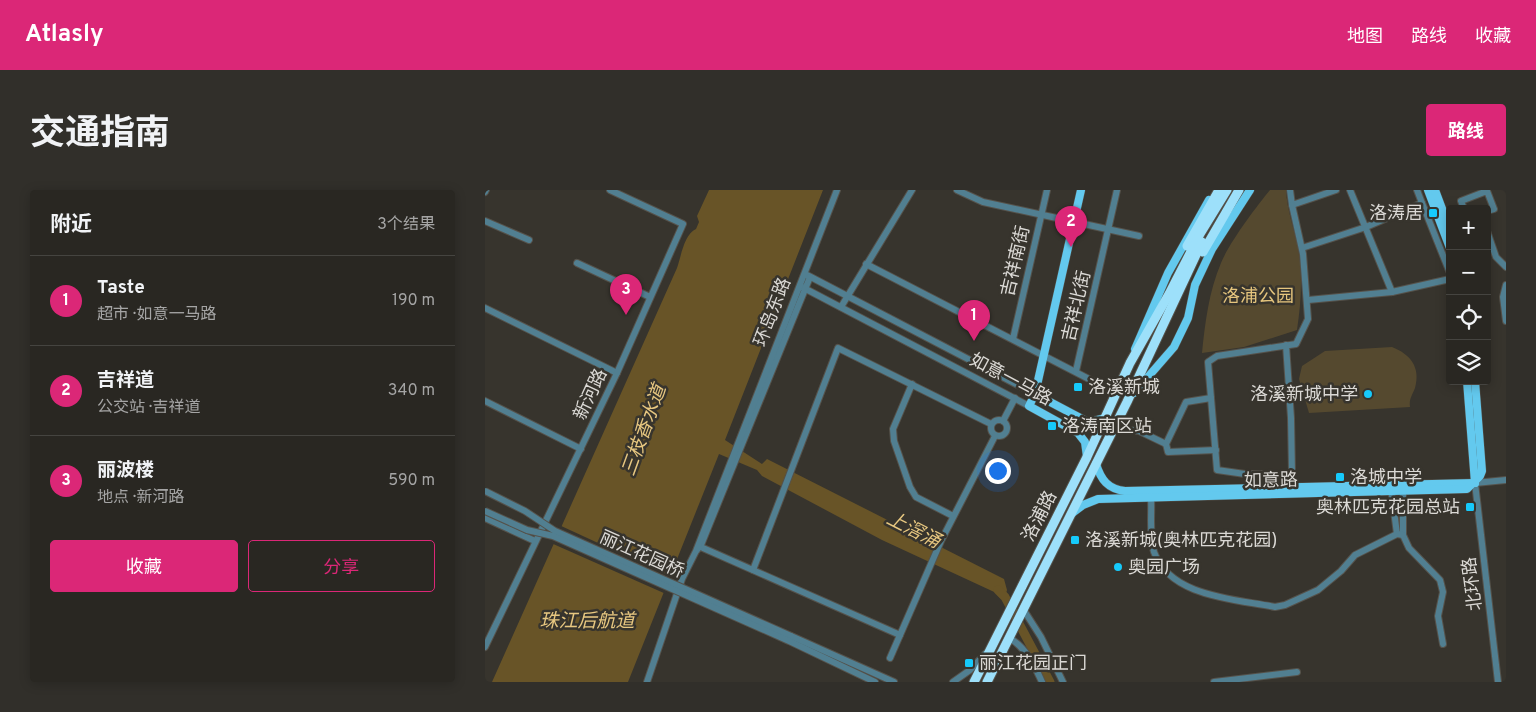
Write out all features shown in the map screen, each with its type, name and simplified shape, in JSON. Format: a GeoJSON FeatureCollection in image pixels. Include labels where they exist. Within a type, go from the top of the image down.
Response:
{"type":"FeatureCollection","features":[{"type":"Feature","properties":{"kind":"highway"},"geometry":{"type":"LineString","coordinates":[[1127,402],[1202,235],[1217,190]]}},
{"type":"Feature","properties":{"kind":"highway"},"geometry":{"type":"LineString","coordinates":[[1130,363],[1227,190]]}},
{"type":"Feature","properties":{"kind":"highway"},"geometry":{"type":"LineString","coordinates":[[1202,235],[1233,190]]}},
{"type":"Feature","properties":{"kind":"highway"},"geometry":{"type":"LineString","coordinates":[[1202,235],[1239,190]]}},
{"type":"Feature","properties":{"kind":"highway","name":"洛浦路"},"geometry":{"type":"LineString","coordinates":[[974,682],[1118,394],[1130,363]]}},
{"type":"Feature","properties":{"kind":"highway","name":"洛浦路"},"geometry":{"type":"LineString","coordinates":[[987,682],[1127,402]]}},
{"type":"Feature","properties":{"kind":"main road"},"geometry":{"type":"LineString","coordinates":[[1029,406],[1035,394],[1081,190]]}},
{"type":"Feature","properties":{"kind":"main road","name":"洛浦路"},"geometry":{"type":"LineString","coordinates":[[1130,363],[1143,327],[1168,273],[1217,190]]}},
{"type":"Feature","properties":{"kind":"main road","name":"洛浦路"},"geometry":{"type":"LineString","coordinates":[[1127,402],[1174,347],[1188,318],[1195,285],[1212,249],[1250,190]]}},
{"type":"Feature","properties":{"kind":"main road"},"geometry":{"type":"LineString","coordinates":[[1428,190],[1446,237]]}},
{"type":"Feature","properties":{"kind":"main road"},"geometry":{"type":"LineString","coordinates":[[1435,190],[1446,213]]}},
{"type":"Feature","properties":{"kind":"main road","name":"北环路"},"geometry":{"type":"LineString","coordinates":[[1467,385],[1475,483]]}},
{"type":"Feature","properties":{"kind":"main road","name":"北环路"},"geometry":{"type":"LineString","coordinates":[[1475,385],[1482,471],[1475,483]]}},
{"type":"Feature","properties":{"kind":"main road","name":"如意一马路"},"geometry":{"type":"LineString","coordinates":[[1035,394],[1088,422],[1106,418]]}},
{"type":"Feature","properties":{"kind":"main road","name":"如意一马路"},"geometry":{"type":"LineString","coordinates":[[1029,406],[1078,433],[1085,442],[1087,457]]}},
{"type":"Feature","properties":{"kind":"main road","name":"如意路"},"geometry":{"type":"LineString","coordinates":[[1096,464],[1103,480],[1119,490],[1270,486],[1463,490],[1475,483]]}},
{"type":"Feature","properties":{"kind":"main road","name":"如意路"},"geometry":{"type":"LineString","coordinates":[[1070,516],[1092,500],[1391,488]]}},
{"type":"Feature","properties":{"kind":"street","name":"新河路"},"geometry":{"type":"LineString","coordinates":[[485,647],[617,373],[683,224],[610,190]]}},
{"type":"Feature","properties":{"kind":"street","name":"环岛东路"},"geometry":{"type":"LineString","coordinates":[[647,682],[682,579],[696,551],[807,275],[837,190]]}},
{"type":"Feature","properties":{"kind":"street"},"geometry":{"type":"LineString","coordinates":[[841,307],[847,294],[911,190]]}},
{"type":"Feature","properties":{"kind":"street"},"geometry":{"type":"LineString","coordinates":[[957,190],[983,202],[1139,236]]}},
{"type":"Feature","properties":{"kind":"street","name":"吉祥南街"},"geometry":{"type":"LineString","coordinates":[[1013,339],[1047,190]]}},
{"type":"Feature","properties":{"kind":"street","name":"吉祥北街"},"geometry":{"type":"LineString","coordinates":[[1076,371],[1117,190]]}},
{"type":"Feature","properties":{"kind":"street"},"geometry":{"type":"LineString","coordinates":[[1286,345],[1291,418],[1291,474],[1245,474],[1217,470],[1208,362],[1217,356],[1286,345],[1295,344],[1308,319],[1302,248],[1291,205],[1290,190]]}},
{"type":"Feature","properties":{"kind":"street"},"geometry":{"type":"LineString","coordinates":[[1291,205],[1317,193],[1337,190]]}},
{"type":"Feature","properties":{"kind":"street"},"geometry":{"type":"LineString","coordinates":[[1350,190],[1392,292]]}},
{"type":"Feature","properties":{"kind":"street"},"geometry":{"type":"LineString","coordinates":[[1417,190],[1446,263]]}},
{"type":"Feature","properties":{"kind":"street"},"geometry":{"type":"LineString","coordinates":[[1462,205],[1461,201],[1487,191],[1494,209],[1491,210]]}},
{"type":"Feature","properties":{"kind":"street"},"geometry":{"type":"LineString","coordinates":[[1302,248],[1366,227],[1422,203]]}},
{"type":"Feature","properties":{"kind":"street"},"geometry":{"type":"LineString","coordinates":[[485,221],[529,240]]}},
{"type":"Feature","properties":{"kind":"street"},"geometry":{"type":"LineString","coordinates":[[1491,243],[1496,257],[1506,267]]}},
{"type":"Feature","properties":{"kind":"street"},"geometry":{"type":"LineString","coordinates":[[577,263],[650,297]]}},
{"type":"Feature","properties":{"kind":"street"},"geometry":{"type":"LineString","coordinates":[[866,264],[1044,354],[1118,394]]}},
{"type":"Feature","properties":{"kind":"street","name":"如意一马路"},"geometry":{"type":"LineString","coordinates":[[807,275],[847,294],[1035,394]]}},
{"type":"Feature","properties":{"kind":"street"},"geometry":{"type":"LineString","coordinates":[[1307,300],[1392,292],[1446,280]]}},
{"type":"Feature","properties":{"kind":"street"},"geometry":{"type":"LineString","coordinates":[[1506,285],[1503,297],[1506,321]]}},
{"type":"Feature","properties":{"kind":"street","name":"如意一马路"},"geometry":{"type":"LineString","coordinates":[[802,287],[1029,406]]}},
{"type":"Feature","properties":{"kind":"street"},"geometry":{"type":"LineString","coordinates":[[485,308],[617,373]]}},
{"type":"Feature","properties":{"kind":"street"},"geometry":{"type":"LineString","coordinates":[[753,570],[838,348],[991,424]]}},
{"type":"Feature","properties":{"kind":"street"},"geometry":{"type":"LineString","coordinates":[[911,384],[893,429],[894,441],[910,488],[916,497],[953,516]]}},
{"type":"Feature","properties":{"kind":"street"},"geometry":{"type":"LineString","coordinates":[[1003,421],[1015,398]]}},
{"type":"Feature","properties":{"kind":"street"},"geometry":{"type":"LineString","coordinates":[[1211,398],[1186,402],[1166,444],[1168,452],[1216,450]]}},
{"type":"Feature","properties":{"kind":"street"},"geometry":{"type":"LineString","coordinates":[[485,401],[581,449]]}},
{"type":"Feature","properties":{"kind":"street"},"geometry":{"type":"LineString","coordinates":[[991,424],[997,420],[1003,421],[1007,426],[1006,432],[1001,436],[995,436]]}},
{"type":"Feature","properties":{"kind":"street"},"geometry":{"type":"LineString","coordinates":[[991,424],[991,430],[995,436]]}},
{"type":"Feature","properties":{"kind":"street"},"geometry":{"type":"LineString","coordinates":[[1113,429],[1139,431],[1166,444]]}},
{"type":"Feature","properties":{"kind":"street"},"geometry":{"type":"LineString","coordinates":[[890,658],[939,545],[995,436]]}},
{"type":"Feature","properties":{"kind":"street"},"geometry":{"type":"LineString","coordinates":[[1269,474],[1270,486]]}},
{"type":"Feature","properties":{"kind":"street","name":"如意路"},"geometry":{"type":"LineString","coordinates":[[1475,483],[1506,480]]}},
{"type":"Feature","properties":{"kind":"street","name":"北环路"},"geometry":{"type":"LineString","coordinates":[[1475,483],[1499,682]]}},
{"type":"Feature","properties":{"kind":"street"},"geometry":{"type":"LineString","coordinates":[[1391,488],[1400,534],[1409,548],[1440,580],[1443,592],[1439,616],[1443,644]]}},
{"type":"Feature","properties":{"kind":"street"},"geometry":{"type":"LineString","coordinates":[[1400,534],[1403,488]]}},
{"type":"Feature","properties":{"kind":"street","name":"丽江花园桥"},"geometry":{"type":"LineString","coordinates":[[485,491],[525,511],[555,531],[790,639]]}},
{"type":"Feature","properties":{"kind":"street"},"geometry":{"type":"LineString","coordinates":[[1151,497],[1153,550],[1163,570],[1201,592],[1275,607],[1285,605],[1318,590],[1341,571],[1355,555],[1400,534]]}},
{"type":"Feature","properties":{"kind":"street","name":"丽江花园桥"},"geometry":{"type":"LineString","coordinates":[[485,511],[522,528],[553,536],[790,639]]}},
{"type":"Feature","properties":{"kind":"street"},"geometry":{"type":"LineString","coordinates":[[485,518],[535,541]]}},
{"type":"Feature","properties":{"kind":"street"},"geometry":{"type":"LineString","coordinates":[[703,548],[900,635]]}},
{"type":"Feature","properties":{"kind":"street"},"geometry":{"type":"LineString","coordinates":[[1023,609],[1041,637],[1063,682]]}},
{"type":"Feature","properties":{"kind":"street"},"geometry":{"type":"LineString","coordinates":[[1009,638],[1017,642],[1043,682]]}},
{"type":"Feature","properties":{"kind":"street"},"geometry":{"type":"LineString","coordinates":[[790,639],[875,682]]}},
{"type":"Feature","properties":{"kind":"street"},"geometry":{"type":"LineString","coordinates":[[790,639],[894,682]]}},
{"type":"Feature","properties":{"kind":"street"},"geometry":{"type":"LineString","coordinates":[[953,682],[971,670],[991,648]]}},
{"type":"Feature","properties":{"kind":"street"},"geometry":{"type":"LineString","coordinates":[[1214,682],[1297,672]]}},
{"type":"Feature","properties":{"kind":"green space","name":"洛浦公园"},"geometry":{"type":"Polygon","coordinates":[[[1270,190],[1286,190],[1289,212],[1298,248],[1301,268],[1301,289],[1297,330],[1244,347],[1202,353],[1206,319],[1221,263],[1250,215],[1270,190]]]}},
{"type":"Feature","properties":{"kind":"green space"},"geometry":{"type":"Polygon","coordinates":[[[1392,347],[1404,353],[1413,362],[1415,368],[1415,388],[1410,399],[1410,407],[1309,413],[1299,379],[1302,366],[1325,351],[1392,347]]]}},
{"type":"Feature","properties":{"kind":"water","name":"珠江后航道"},"geometry":{"type":"Polygon","coordinates":[[[709,190],[823,190],[725,440],[762,464],[767,459],[1004,579],[1007,590],[1005,597],[882,540],[762,476],[757,470],[719,454],[628,682],[492,682],[677,268],[686,241],[696,229],[699,222],[697,216],[709,190]]]}},
{"type":"Feature","properties":{"kind":"pier"},"geometry":{"type":"Polygon","coordinates":[[[559,525],[672,577],[666,594],[551,543],[559,525]]]}},
{"type":"Feature","properties":{"kind":"waterway","name":"上滘涌"},"geometry":{"type":"LineString","coordinates":[[998,590],[1005,597],[1050,682]]}},
{"type":"Feature","properties":{"kind":"place","name":"洛涛居"},"geometry":{"type":"Point","coordinates":[1433,213]}},
{"type":"Feature","properties":{"kind":"place","name":"吉祥道"},"geometry":{"type":"Point","coordinates":[1071,247]}},
{"type":"Feature","properties":{"kind":"place","name":"丽波楼"},"geometry":{"type":"Point","coordinates":[626,315]}},
{"type":"Feature","properties":{"kind":"place","name":"Taste"},"geometry":{"type":"Point","coordinates":[974,341]}},
{"type":"Feature","properties":{"kind":"place","name":"洛溪新城"},"geometry":{"type":"Point","coordinates":[1078,387]}},
{"type":"Feature","properties":{"kind":"place","name":"洛溪新城中学"},"geometry":{"type":"Point","coordinates":[1368,394]}},
{"type":"Feature","properties":{"kind":"place","name":"洛涛南区站"},"geometry":{"type":"Point","coordinates":[1052,426]}},
{"type":"Feature","properties":{"kind":"place","name":"洛城中学"},"geometry":{"type":"Point","coordinates":[1340,477]}},
{"type":"Feature","properties":{"kind":"place","name":"奥林匹克花园总站"},"geometry":{"type":"Point","coordinates":[1470,507]}},
{"type":"Feature","properties":{"kind":"place","name":"洛溪新城(奥林匹克花园)"},"geometry":{"type":"Point","coordinates":[1075,540]}},
{"type":"Feature","properties":{"kind":"place","name":"奥园广场"},"geometry":{"type":"Point","coordinates":[1118,567]}},
{"type":"Feature","properties":{"kind":"place","name":"丽江花园正门"},"geometry":{"type":"Point","coordinates":[969,663]}},
{"type":"Feature","properties":{"kind":"water label","name":"三枝香水道"},"geometry":{"type":"Point","coordinates":[643,430]}}]}
